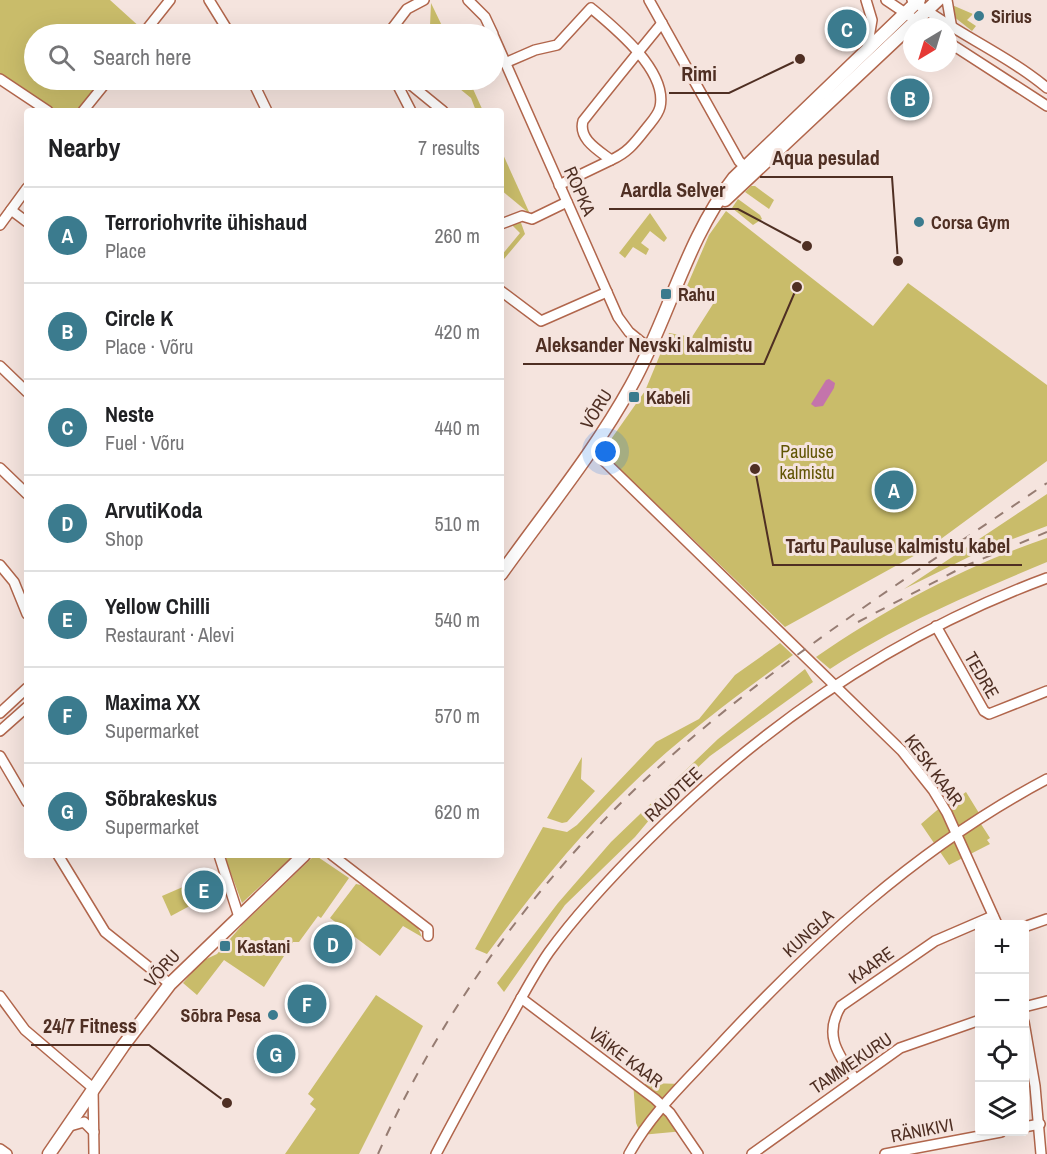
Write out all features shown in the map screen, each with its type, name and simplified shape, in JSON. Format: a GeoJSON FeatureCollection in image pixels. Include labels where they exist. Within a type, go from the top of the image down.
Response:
{"type":"FeatureCollection","features":[{"type":"Feature","properties":{"kind":"main road","name":"VÕRU"},"geometry":{"type":"LineString","coordinates":[[504,570],[591,451],[631,387],[650,349],[693,245],[719,197],[745,167],[904,13],[918,3],[938,0]]}},
{"type":"Feature","properties":{"kind":"main road","name":"VÕRU"},"geometry":{"type":"LineString","coordinates":[[918,3],[919,18]]}},
{"type":"Feature","properties":{"kind":"main road","name":"VÕRU"},"geometry":{"type":"LineString","coordinates":[[709,215],[903,39]]}},
{"type":"Feature","properties":{"kind":"main road","name":"VÕRU"},"geometry":{"type":"LineString","coordinates":[[49,1154],[93,1088],[170,984],[301,858]]}},
{"type":"Feature","properties":{"kind":"street"},"geometry":{"type":"LineString","coordinates":[[151,24],[170,0]]}},
{"type":"Feature","properties":{"kind":"street"},"geometry":{"type":"LineString","coordinates":[[209,0],[224,24]]}},
{"type":"Feature","properties":{"kind":"street"},"geometry":{"type":"LineString","coordinates":[[396,24],[407,9],[424,0]]}},
{"type":"Feature","properties":{"kind":"street","name":"ROPKA"},"geometry":{"type":"LineString","coordinates":[[468,0],[485,17],[488,24]]}},
{"type":"Feature","properties":{"kind":"street"},"geometry":{"type":"LineString","coordinates":[[649,0],[739,161],[745,167]]}},
{"type":"Feature","properties":{"kind":"street"},"geometry":{"type":"LineString","coordinates":[[866,0],[872,20],[867,48]]}},
{"type":"Feature","properties":{"kind":"street"},"geometry":{"type":"LineString","coordinates":[[886,0],[911,18]]}},
{"type":"Feature","properties":{"kind":"street"},"geometry":{"type":"LineString","coordinates":[[947,0],[950,18]]}},
{"type":"Feature","properties":{"kind":"street"},"geometry":{"type":"LineString","coordinates":[[918,3],[938,18]]}},
{"type":"Feature","properties":{"kind":"street"},"geometry":{"type":"LineString","coordinates":[[505,63],[535,50],[557,45],[568,36],[589,4],[632,42],[659,86],[659,110],[629,150],[559,185]]}},
{"type":"Feature","properties":{"kind":"street"},"geometry":{"type":"LineString","coordinates":[[611,160],[588,142],[581,127],[582,121],[662,23]]}},
{"type":"Feature","properties":{"kind":"street"},"geometry":{"type":"LineString","coordinates":[[957,32],[1046,85],[1034,97]]}},
{"type":"Feature","properties":{"kind":"street"},"geometry":{"type":"LineString","coordinates":[[957,48],[1047,106]]}},
{"type":"Feature","properties":{"kind":"street","name":"ROPKA"},"geometry":{"type":"LineString","coordinates":[[505,63],[623,325],[650,349]]}},
{"type":"Feature","properties":{"kind":"street"},"geometry":{"type":"LineString","coordinates":[[0,79],[44,108]]}},
{"type":"Feature","properties":{"kind":"street"},"geometry":{"type":"LineString","coordinates":[[85,108],[100,90]]}},
{"type":"Feature","properties":{"kind":"street"},"geometry":{"type":"LineString","coordinates":[[257,90],[266,108]]}},
{"type":"Feature","properties":{"kind":"street"},"geometry":{"type":"LineString","coordinates":[[400,90],[409,108]]}},
{"type":"Feature","properties":{"kind":"street"},"geometry":{"type":"LineString","coordinates":[[417,90],[439,108]]}},
{"type":"Feature","properties":{"kind":"street"},"geometry":{"type":"LineString","coordinates":[[0,225],[24,192]]}},
{"type":"Feature","properties":{"kind":"street"},"geometry":{"type":"LineString","coordinates":[[504,223],[522,216],[532,219],[567,202]]}},
{"type":"Feature","properties":{"kind":"street"},"geometry":{"type":"LineString","coordinates":[[11,210],[24,220]]}},
{"type":"Feature","properties":{"kind":"street"},"geometry":{"type":"LineString","coordinates":[[504,293],[541,321],[607,292]]}},
{"type":"Feature","properties":{"kind":"street"},"geometry":{"type":"LineString","coordinates":[[0,366],[24,389]]}},
{"type":"Feature","properties":{"kind":"street"},"geometry":{"type":"LineString","coordinates":[[591,451],[600,457],[835,686]]}},
{"type":"Feature","properties":{"kind":"street"},"geometry":{"type":"LineString","coordinates":[[0,468],[24,491]]}},
{"type":"Feature","properties":{"kind":"street"},"geometry":{"type":"LineString","coordinates":[[0,565],[14,582],[24,607]]}},
{"type":"Feature","properties":{"kind":"street","name":"RAUDTEE"},"geometry":{"type":"LineString","coordinates":[[436,1154],[537,970],[566,931],[661,827],[754,744],[835,686],[936,626],[1047,578]]}},
{"type":"Feature","properties":{"kind":"street","name":"TEDRE"},"geometry":{"type":"LineString","coordinates":[[936,626],[984,711],[989,714],[1047,691]]}},
{"type":"Feature","properties":{"kind":"street","name":"KESK KAAR"},"geometry":{"type":"LineString","coordinates":[[835,686],[902,751],[933,790],[958,832],[995,920]]}},
{"type":"Feature","properties":{"kind":"street"},"geometry":{"type":"LineString","coordinates":[[0,713],[24,691]]}},
{"type":"Feature","properties":{"kind":"street"},"geometry":{"type":"LineString","coordinates":[[0,731],[24,709]]}},
{"type":"Feature","properties":{"kind":"street"},"geometry":{"type":"LineString","coordinates":[[0,756],[24,797]]}},
{"type":"Feature","properties":{"kind":"street","name":"KUNGLA"},"geometry":{"type":"LineString","coordinates":[[629,1154],[639,1135],[663,1106],[763,997],[818,946],[909,866],[958,832],[1047,779]]}},
{"type":"Feature","properties":{"kind":"street"},"geometry":{"type":"LineString","coordinates":[[60,858],[100,927],[170,984]]}},
{"type":"Feature","properties":{"kind":"street"},"geometry":{"type":"LineString","coordinates":[[220,858],[239,916]]}},
{"type":"Feature","properties":{"kind":"street"},"geometry":{"type":"LineString","coordinates":[[336,858],[428,929],[428,936]]}},
{"type":"Feature","properties":{"kind":"street"},"geometry":{"type":"LineString","coordinates":[[1029,925],[1047,919]]}},
{"type":"Feature","properties":{"kind":"street","name":"KAARE"},"geometry":{"type":"LineString","coordinates":[[855,1079],[834,1049],[831,1030],[834,1017],[841,1006],[935,941],[975,927]]}},
{"type":"Feature","properties":{"kind":"street"},"geometry":{"type":"LineString","coordinates":[[0,996],[25,1030],[93,1088],[94,1154]]}},
{"type":"Feature","properties":{"kind":"street","name":"VÄIKE KAAR"},"geometry":{"type":"LineString","coordinates":[[521,998],[663,1106],[698,1154]]}},
{"type":"Feature","properties":{"kind":"street"},"geometry":{"type":"LineString","coordinates":[[1029,1006],[1047,1001]]}},
{"type":"Feature","properties":{"kind":"street","name":"TAMMEKURU"},"geometry":{"type":"LineString","coordinates":[[752,1154],[855,1079],[916,1041],[975,1022]]}},
{"type":"Feature","properties":{"kind":"street"},"geometry":{"type":"LineString","coordinates":[[1025,1028],[1040,1124],[1041,1154]]}},
{"type":"Feature","properties":{"kind":"street"},"geometry":{"type":"LineString","coordinates":[[68,1127],[84,1122],[94,1132]]}},
{"type":"Feature","properties":{"kind":"street"},"geometry":{"type":"LineString","coordinates":[[1029,1126],[1040,1124]]}},
{"type":"Feature","properties":{"kind":"street","name":"RÄNIKIVI"},"geometry":{"type":"LineString","coordinates":[[885,1154],[976,1136]]}},
{"type":"Feature","properties":{"kind":"street"},"geometry":{"type":"LineString","coordinates":[[0,1149],[7,1154]]}},
{"type":"Feature","properties":{"kind":"green space"},"geometry":{"type":"Polygon","coordinates":[[[0,0],[110,0],[136,24],[24,24],[24,90],[97,90],[83,108],[47,108],[0,77],[0,0]]]}},
{"type":"Feature","properties":{"kind":"green space"},"geometry":{"type":"Polygon","coordinates":[[[431,3],[441,24],[430,24],[431,3]]]}},
{"type":"Feature","properties":{"kind":"green space"},"geometry":{"type":"Polygon","coordinates":[[[952,5],[973,14],[967,20],[976,26],[972,31],[953,16],[952,5]]]}},
{"type":"Feature","properties":{"kind":"green space"},"geometry":{"type":"Polygon","coordinates":[[[461,90],[474,90],[482,108],[475,108],[471,98],[461,90]]]}},
{"type":"Feature","properties":{"kind":"green space"},"geometry":{"type":"Polygon","coordinates":[[[504,157],[530,214],[504,192],[504,157]]]}},
{"type":"Feature","properties":{"kind":"green space"},"geometry":{"type":"Polygon","coordinates":[[[751,186],[755,186],[774,200],[769,209],[745,192],[751,186]]]}},
{"type":"Feature","properties":{"kind":"green space"},"geometry":{"type":"Polygon","coordinates":[[[738,199],[762,219],[753,225],[732,208],[738,199]]]}},
{"type":"Feature","properties":{"kind":"green space","name":"Pauluse kalmistu"},"geometry":{"type":"Polygon","coordinates":[[[726,211],[873,326],[908,283],[1047,385],[1047,461],[930,547],[785,627],[602,452],[645,391],[669,333],[692,337],[713,304],[687,286],[709,235],[726,211]]]}},
{"type":"Feature","properties":{"kind":"green space"},"geometry":{"type":"Polygon","coordinates":[[[650,213],[667,238],[664,242],[650,231],[641,243],[649,249],[646,255],[633,247],[625,258],[619,253],[650,213]]]}},
{"type":"Feature","properties":{"kind":"green space"},"geometry":{"type":"Polygon","coordinates":[[[520,220],[525,234],[504,259],[504,252],[520,233],[511,224],[520,220]]]}},
{"type":"Feature","properties":{"kind":"green space"},"geometry":{"type":"Polygon","coordinates":[[[1047,494],[1047,526],[983,550],[904,589],[1047,494]]]}},
{"type":"Feature","properties":{"kind":"green space"},"geometry":{"type":"Polygon","coordinates":[[[1047,538],[1047,562],[909,624],[830,669],[816,657],[927,590],[1016,549],[1047,538]]]}},
{"type":"Feature","properties":{"kind":"green space"},"geometry":{"type":"Polygon","coordinates":[[[780,643],[793,655],[708,718],[648,769],[609,806],[572,847],[487,954],[475,949],[543,827],[567,832],[577,825],[656,742],[699,719],[735,675],[780,643]]]}},
{"type":"Feature","properties":{"kind":"green space"},"geometry":{"type":"Polygon","coordinates":[[[805,669],[813,682],[710,756],[676,788],[635,837],[565,905],[504,992],[497,983],[558,903],[611,842],[718,739],[805,669]]]}},
{"type":"Feature","properties":{"kind":"green space"},"geometry":{"type":"Polygon","coordinates":[[[582,757],[581,779],[595,791],[567,822],[562,823],[547,818],[582,757]]]}},
{"type":"Feature","properties":{"kind":"green space"},"geometry":{"type":"Polygon","coordinates":[[[966,792],[982,818],[979,821],[990,838],[987,840],[990,844],[949,865],[921,824],[943,805],[945,807],[966,792]]]}},
{"type":"Feature","properties":{"kind":"green space"},"geometry":{"type":"Polygon","coordinates":[[[225,858],[291,858],[242,903],[225,858]]]}},
{"type":"Feature","properties":{"kind":"green space"},"geometry":{"type":"Polygon","coordinates":[[[312,858],[319,858],[349,878],[321,918],[318,916],[299,942],[293,942],[264,987],[224,960],[197,995],[183,983],[202,961],[217,954],[243,924],[312,858]]]}},
{"type":"Feature","properties":{"kind":"green space"},"geometry":{"type":"Polygon","coordinates":[[[192,883],[199,901],[171,916],[162,896],[192,883]]]}},
{"type":"Feature","properties":{"kind":"green space"},"geometry":{"type":"Polygon","coordinates":[[[356,884],[361,885],[418,928],[422,937],[403,926],[380,956],[330,918],[356,884]]]}},
{"type":"Feature","properties":{"kind":"green space"},"geometry":{"type":"Polygon","coordinates":[[[376,995],[423,1026],[359,1154],[285,1154],[316,1109],[310,1104],[314,1099],[308,1094],[376,995]]]}},
{"type":"Feature","properties":{"kind":"green space"},"geometry":{"type":"Polygon","coordinates":[[[633,1081],[639,1086],[648,1083],[682,1084],[663,1105],[684,1131],[641,1135],[636,1123],[633,1081]]]}},
{"type":"Feature","properties":{"kind":"shaded area"},"geometry":{"type":"Polygon","coordinates":[[[829,379],[835,383],[834,388],[823,406],[815,407],[811,404],[826,380],[829,379]]]}},
{"type":"Feature","properties":{"kind":"railway"},"geometry":{"type":"LineString","coordinates":[[378,1154],[405,1097],[469,987],[545,885],[632,792],[679,749],[767,678],[906,578],[1047,483]]}},
{"type":"Feature","properties":{"kind":"railway"},"geometry":{"type":"LineString","coordinates":[[858,622],[965,566],[1047,532]]}},
{"type":"Feature","properties":{"kind":"place","name":"Sirius"},"geometry":{"type":"Point","coordinates":[979,16]}},
{"type":"Feature","properties":{"kind":"place","name":"Neste"},"geometry":{"type":"Point","coordinates":[847,29]}},
{"type":"Feature","properties":{"kind":"place","name":"Rimi"},"geometry":{"type":"Point","coordinates":[800,59]}},
{"type":"Feature","properties":{"kind":"place","name":"Circle K"},"geometry":{"type":"Point","coordinates":[910,98]}},
{"type":"Feature","properties":{"kind":"place","name":"Corsa Gym"},"geometry":{"type":"Point","coordinates":[919,222]}},
{"type":"Feature","properties":{"kind":"place","name":"Aardla Selver"},"geometry":{"type":"Point","coordinates":[807,246]}},
{"type":"Feature","properties":{"kind":"place","name":"Aqua pesulad"},"geometry":{"type":"Point","coordinates":[898,261]}},
{"type":"Feature","properties":{"kind":"place","name":"Aleksander Nevski kalmistu"},"geometry":{"type":"Point","coordinates":[797,287]}},
{"type":"Feature","properties":{"kind":"place","name":"Rahu"},"geometry":{"type":"Point","coordinates":[666,294]}},
{"type":"Feature","properties":{"kind":"place","name":"Kabeli"},"geometry":{"type":"Point","coordinates":[634,397]}},
{"type":"Feature","properties":{"kind":"place","name":"Tartu Pauluse kalmistu kabel"},"geometry":{"type":"Point","coordinates":[755,469]}},
{"type":"Feature","properties":{"kind":"place","name":"Terroriohvrite ühishaud"},"geometry":{"type":"Point","coordinates":[894,490]}},
{"type":"Feature","properties":{"kind":"place","name":"Yellow Chilli"},"geometry":{"type":"Point","coordinates":[204,890]}},
{"type":"Feature","properties":{"kind":"place","name":"ArvutiKoda"},"geometry":{"type":"Point","coordinates":[333,944]}},
{"type":"Feature","properties":{"kind":"place","name":"Kastani"},"geometry":{"type":"Point","coordinates":[225,946]}},
{"type":"Feature","properties":{"kind":"place","name":"Maxima XX"},"geometry":{"type":"Point","coordinates":[307,1004]}},
{"type":"Feature","properties":{"kind":"place","name":"Sõbra Pesa"},"geometry":{"type":"Point","coordinates":[273,1015]}},
{"type":"Feature","properties":{"kind":"place","name":"Sõbrakeskus"},"geometry":{"type":"Point","coordinates":[276,1054]}},
{"type":"Feature","properties":{"kind":"place","name":"24/7 Fitness"},"geometry":{"type":"Point","coordinates":[227,1103]}}]}
